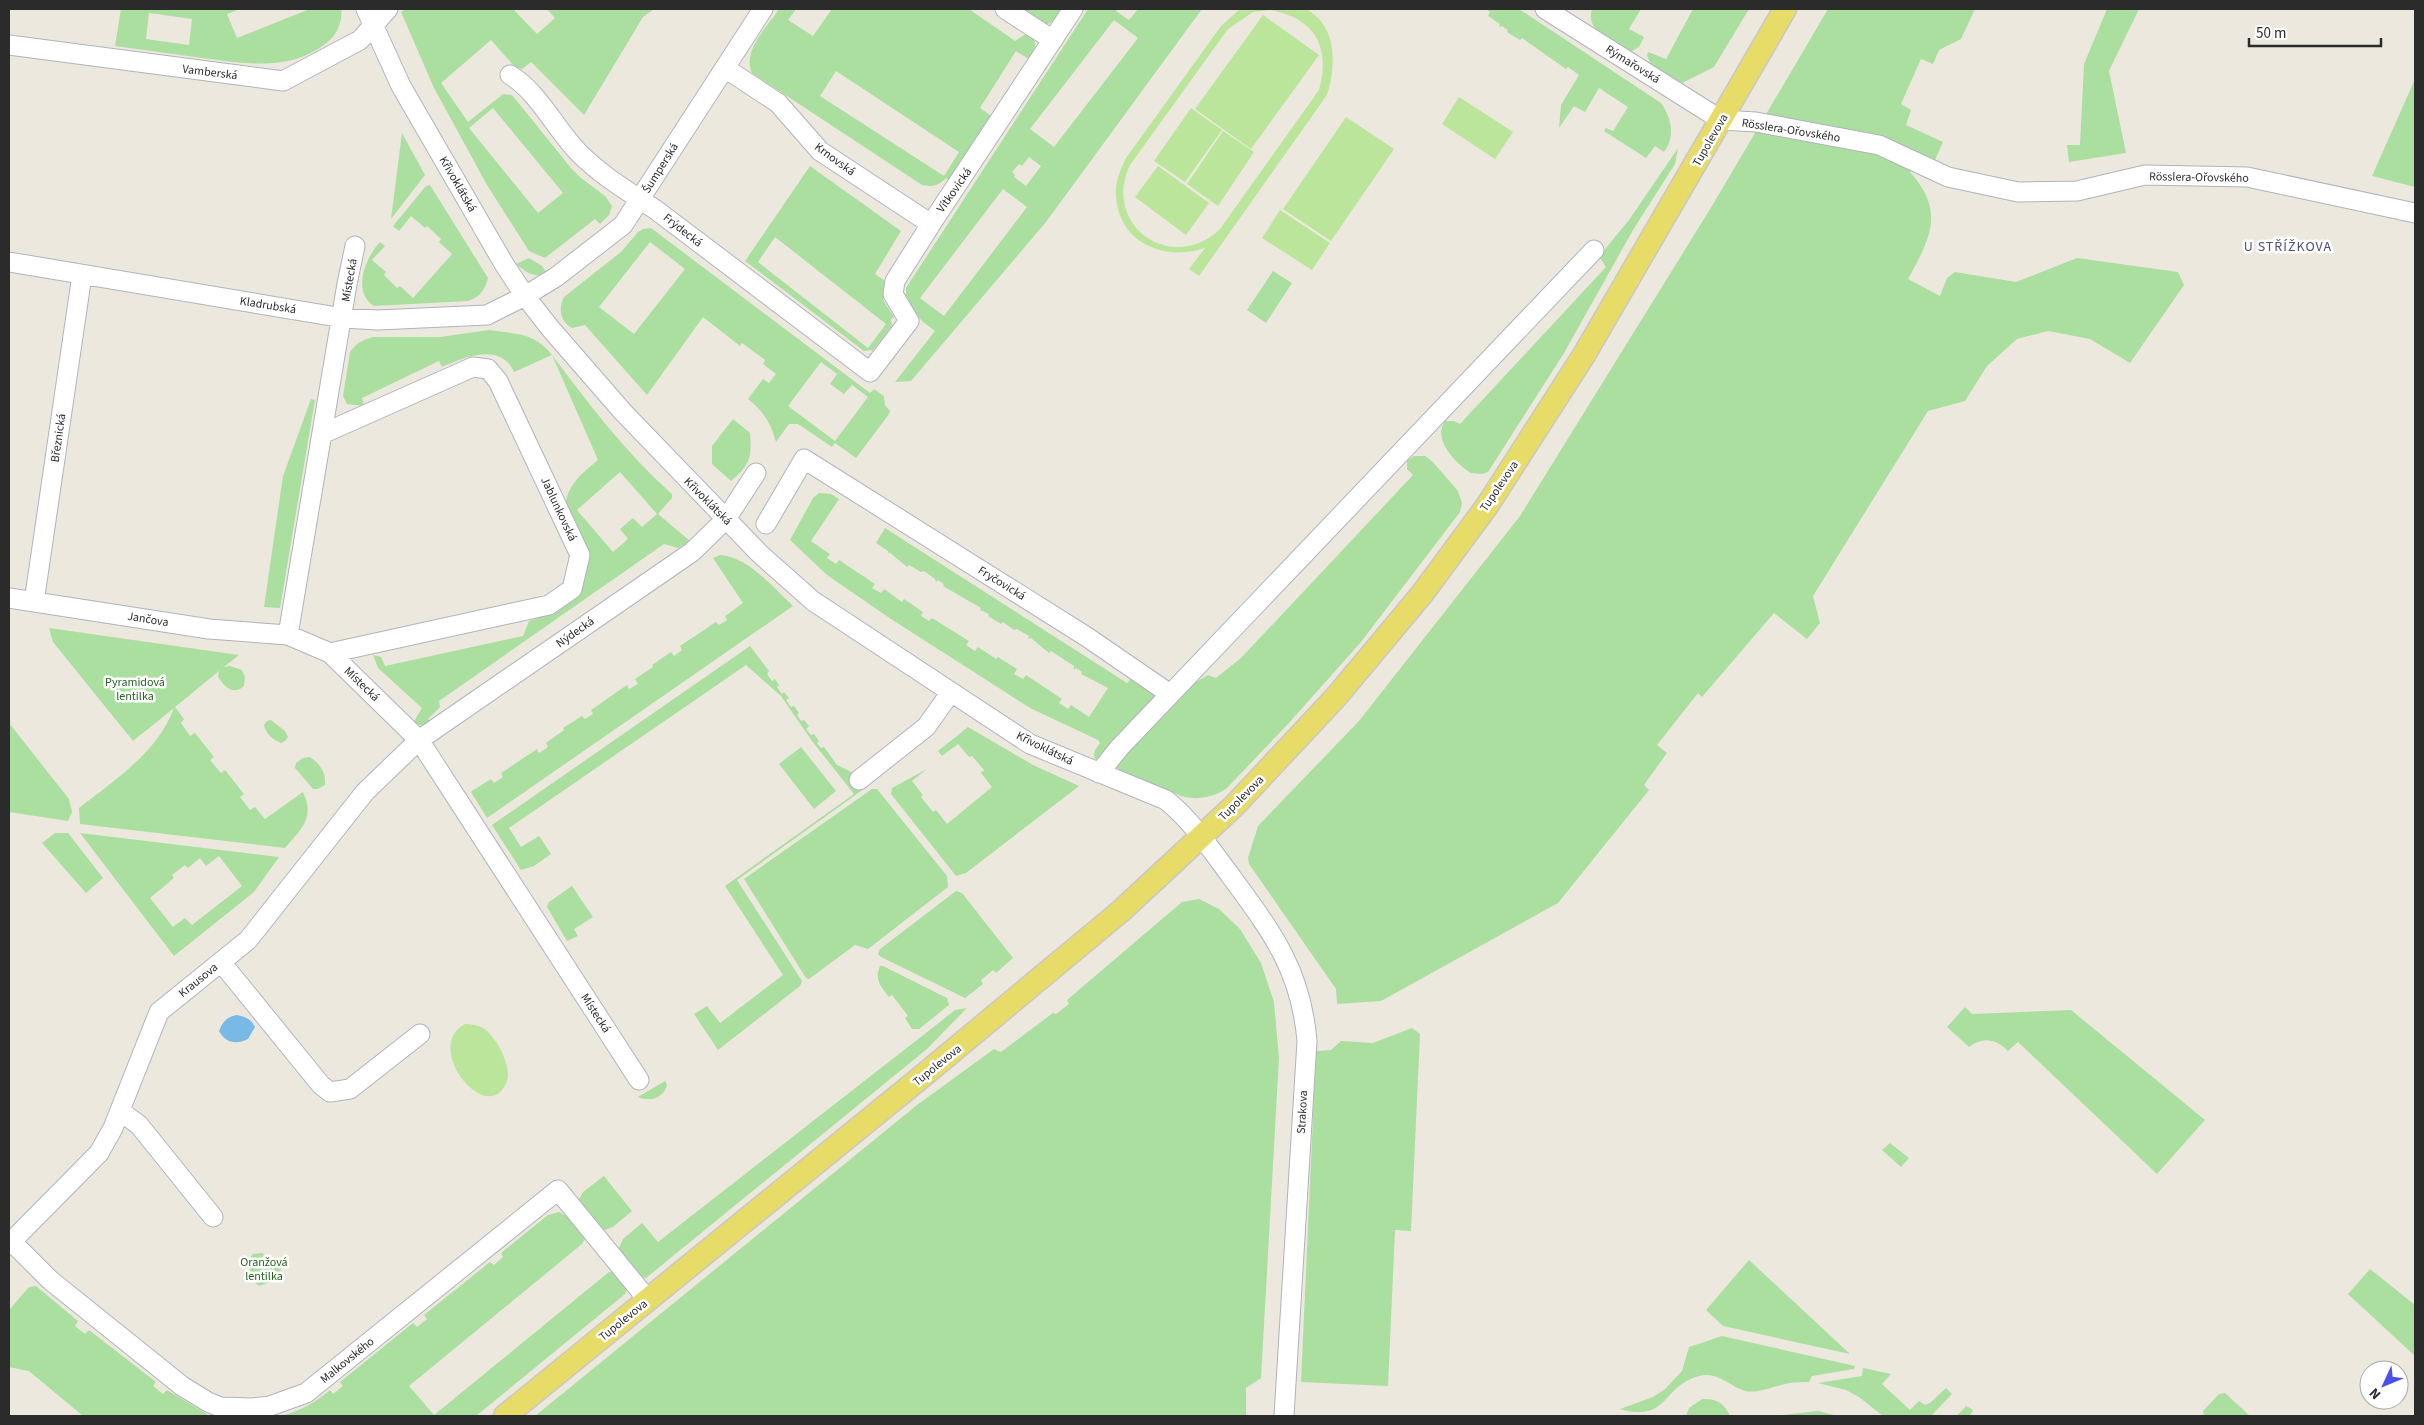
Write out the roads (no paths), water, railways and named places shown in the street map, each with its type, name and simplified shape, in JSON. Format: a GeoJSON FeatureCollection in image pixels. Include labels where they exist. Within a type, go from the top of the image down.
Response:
{"type":"FeatureCollection","features":[{"type":"Feature","properties":{"kind":"main road","name":"Tupolevova"},"geometry":{"type":"LineString","coordinates":[[505,1416],[993,1018],[1121,911],[1202,836],[1285,753],[1379,648],[1487,506],[1584,354],[1785,9]]}},
{"type":"Feature","properties":{"kind":"street","name":"Vamberská"},"geometry":{"type":"LineString","coordinates":[[9,45],[283,81],[388,9]]}},
{"type":"Feature","properties":{"kind":"street","name":"Šumperská"},"geometry":{"type":"LineString","coordinates":[[525,296],[556,277],[623,224],[763,9]]}},
{"type":"Feature","properties":{"kind":"street"},"geometry":{"type":"LineString","coordinates":[[1005,9],[1053,40]]}},
{"type":"Feature","properties":{"kind":"street","name":"Vítkovická"},"geometry":{"type":"LineString","coordinates":[[870,372],[909,322],[893,294],[895,281],[930,224],[1073,9]]}},
{"type":"Feature","properties":{"kind":"street","name":"Rýmařovská"},"geometry":{"type":"LineString","coordinates":[[1546,9],[1721,120]]}},
{"type":"Feature","properties":{"kind":"street","name":"Křivoklátská"},"geometry":{"type":"LineString","coordinates":[[366,25],[504,264],[525,296],[550,328],[623,412],[726,519],[813,601],[1030,744],[1166,800],[1185,815],[1202,836]]}},
{"type":"Feature","properties":{"kind":"street","name":"Krnovská"},"geometry":{"type":"LineString","coordinates":[[725,68],[778,102],[820,151],[930,224]]}},
{"type":"Feature","properties":{"kind":"street","name":"Frýdecká"},"geometry":{"type":"LineString","coordinates":[[510,75],[517,78],[578,152],[621,189],[640,199],[870,372]]}},
{"type":"Feature","properties":{"kind":"street","name":"Rösslera-Ořovského"},"geometry":{"type":"LineString","coordinates":[[1721,120],[1756,122],[1879,145],[1948,177],[2018,192],[2077,191],[2145,175],[2247,177],[2415,213]]}},
{"type":"Feature","properties":{"kind":"street","name":"Místecká"},"geometry":{"type":"LineString","coordinates":[[355,246],[288,635],[330,653],[419,740],[638,1080]]}},
{"type":"Feature","properties":{"kind":"street"},"geometry":{"type":"LineString","coordinates":[[1098,773],[1170,694],[1594,250]]}},
{"type":"Feature","properties":{"kind":"street","name":"Kladrubská"},"geometry":{"type":"LineString","coordinates":[[9,262],[343,318],[378,320],[486,316],[525,296]]}},
{"type":"Feature","properties":{"kind":"street","name":"Březnická"},"geometry":{"type":"LineString","coordinates":[[34,602],[82,275]]}},
{"type":"Feature","properties":{"kind":"street","name":"Jablunkovská"},"geometry":{"type":"LineString","coordinates":[[322,434],[473,367],[488,369],[498,381],[580,555],[572,589],[549,606],[330,653]]}},
{"type":"Feature","properties":{"kind":"street","name":"Fryčovická"},"geometry":{"type":"LineString","coordinates":[[766,524],[804,459],[1087,637],[1170,694]]}},
{"type":"Feature","properties":{"kind":"street"},"geometry":{"type":"LineString","coordinates":[[726,519],[756,473]]}},
{"type":"Feature","properties":{"kind":"street","name":"Nýdecká"},"geometry":{"type":"LineString","coordinates":[[419,740],[692,552],[726,519]]}},
{"type":"Feature","properties":{"kind":"street","name":"Jančova"},"geometry":{"type":"LineString","coordinates":[[9,598],[209,629],[288,635]]}},
{"type":"Feature","properties":{"kind":"street"},"geometry":{"type":"LineString","coordinates":[[858,780],[926,727],[951,692]]}},
{"type":"Feature","properties":{"kind":"street","name":"Krausova"},"geometry":{"type":"LineString","coordinates":[[10,1240],[99,1153],[120,1111],[159,1012],[248,940],[365,792],[419,740]]}},
{"type":"Feature","properties":{"kind":"street","name":"Strakova"},"geometry":{"type":"LineString","coordinates":[[1202,836],[1274,936],[1292,973],[1305,1016],[1307,1041],[1284,1416]]}},
{"type":"Feature","properties":{"kind":"street"},"geometry":{"type":"LineString","coordinates":[[220,962],[321,1086],[330,1092],[350,1089],[420,1034]]}},
{"type":"Feature","properties":{"kind":"street"},"geometry":{"type":"LineString","coordinates":[[120,1111],[139,1125],[213,1217]]}},
{"type":"Feature","properties":{"kind":"street","name":"Malkovského"},"geometry":{"type":"LineString","coordinates":[[10,1240],[50,1280],[182,1386],[208,1402],[220,1407],[233,1409],[270,1406],[306,1393],[558,1190],[648,1300]]}},
{"type":"Feature","properties":{"kind":"water"},"geometry":{"type":"Polygon","coordinates":[[[237,1015],[248,1019],[255,1027],[248,1039],[231,1042],[219,1031],[226,1020],[237,1015]]]}},
{"type":"Feature","properties":{"kind":"district","name":"U STŘÍŽKOVA"},"geometry":{"type":"Point","coordinates":[2288,246]}},
{"type":"Feature","properties":{"kind":"park label","name":"Pyramidová lentilka"},"geometry":{"type":"Point","coordinates":[135,689]}},
{"type":"Feature","properties":{"kind":"park label","name":"Oranžová lentilka"},"geometry":{"type":"Point","coordinates":[264,1269]}}]}
